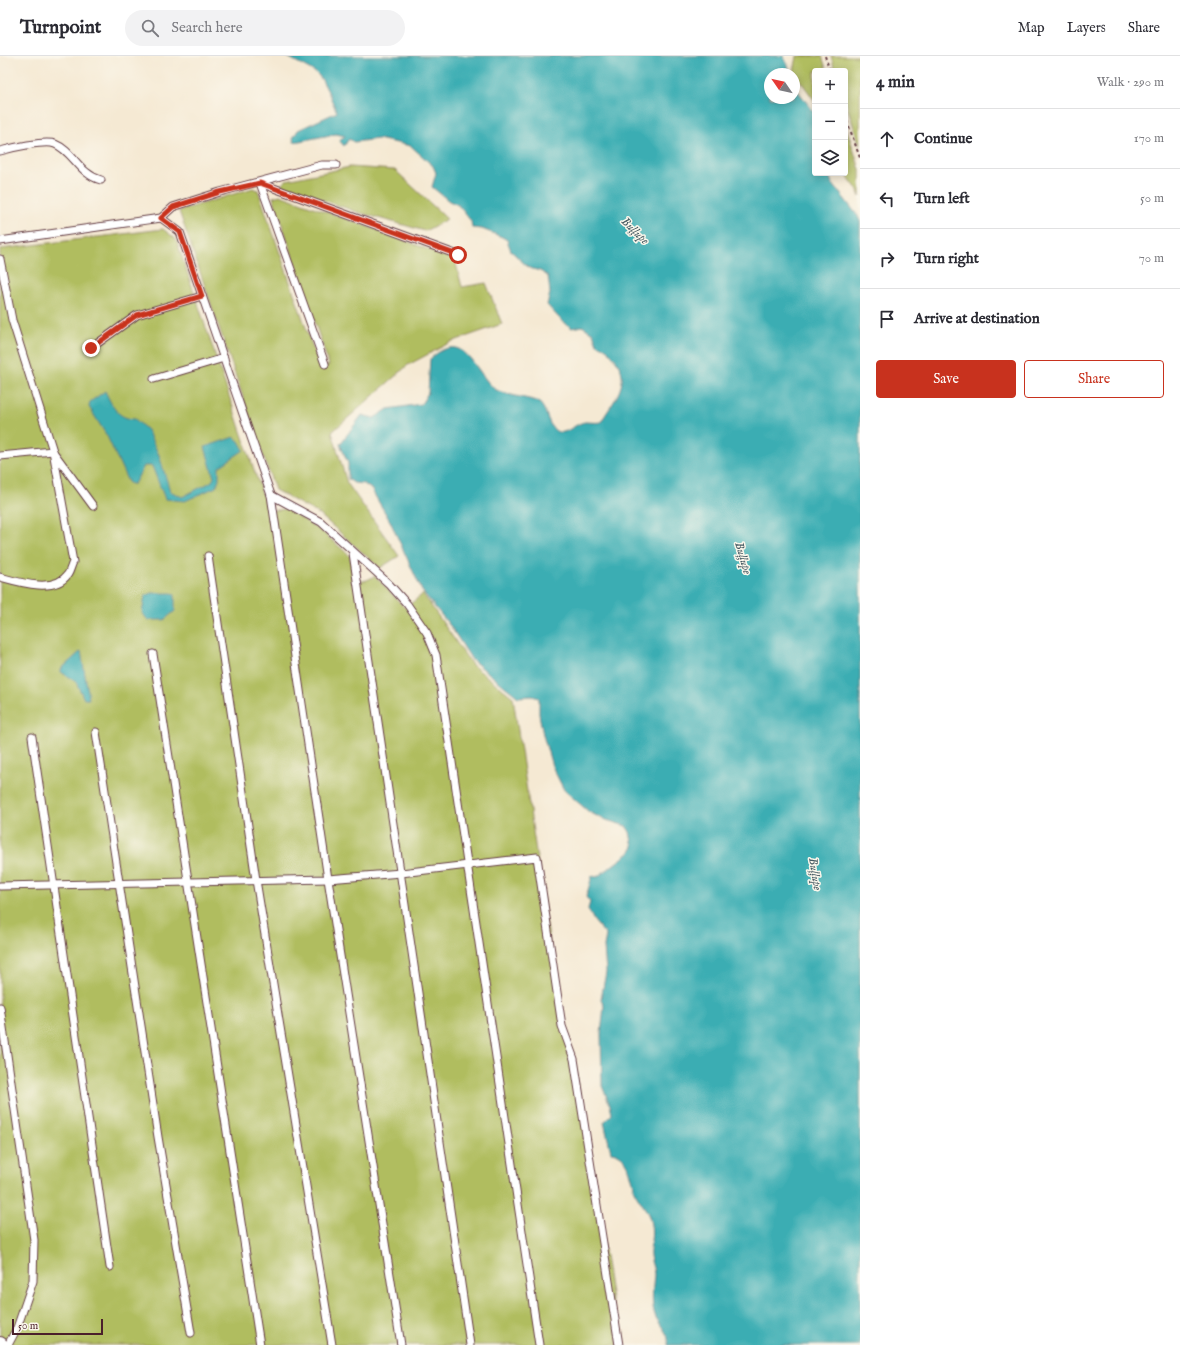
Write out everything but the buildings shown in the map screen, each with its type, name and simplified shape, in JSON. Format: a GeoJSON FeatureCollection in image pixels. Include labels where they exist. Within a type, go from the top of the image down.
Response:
{"type":"FeatureCollection","features":[{"type":"Feature","properties":{"kind":"lane"},"geometry":{"type":"LineString","coordinates":[[0,151],[44,143],[55,144],[66,151],[84,171],[102,180]]}},
{"type":"Feature","properties":{"kind":"lane"},"geometry":{"type":"LineString","coordinates":[[0,241],[161,218],[173,207],[220,192],[322,166],[336,165]]}},
{"type":"Feature","properties":{"kind":"lane"},"geometry":{"type":"LineString","coordinates":[[260,183],[458,255]]}},
{"type":"Feature","properties":{"kind":"lane"},"geometry":{"type":"LineString","coordinates":[[260,183],[325,364]]}},
{"type":"Feature","properties":{"kind":"lane"},"geometry":{"type":"LineString","coordinates":[[161,218],[180,232],[271,495],[328,879],[401,1345]]}},
{"type":"Feature","properties":{"kind":"lane"},"geometry":{"type":"LineString","coordinates":[[0,258],[12,320],[53,451],[73,562],[68,574],[60,582],[42,586],[23,584],[0,577]]}},
{"type":"Feature","properties":{"kind":"lane"},"geometry":{"type":"LineString","coordinates":[[91,348],[137,315],[202,296]]}},
{"type":"Feature","properties":{"kind":"lane"},"geometry":{"type":"LineString","coordinates":[[154,379],[224,358]]}},
{"type":"Feature","properties":{"kind":"lane"},"geometry":{"type":"LineString","coordinates":[[0,456],[53,451]]}},
{"type":"Feature","properties":{"kind":"lane"},"geometry":{"type":"LineString","coordinates":[[53,451],[93,506]]}},
{"type":"Feature","properties":{"kind":"lane"},"geometry":{"type":"LineString","coordinates":[[271,495],[321,522],[353,553],[389,584],[407,604],[427,633],[436,655],[539,1345]]}},
{"type":"Feature","properties":{"kind":"lane"},"geometry":{"type":"LineString","coordinates":[[353,553],[470,1345]]}},
{"type":"Feature","properties":{"kind":"lane"},"geometry":{"type":"LineString","coordinates":[[208,556],[256,880],[332,1345]]}},
{"type":"Feature","properties":{"kind":"lane"},"geometry":{"type":"LineString","coordinates":[[153,654],[187,882],[260,1345]]}},
{"type":"Feature","properties":{"kind":"lane"},"geometry":{"type":"LineString","coordinates":[[96,732],[158,1137],[191,1333]]}},
{"type":"Feature","properties":{"kind":"lane"},"geometry":{"type":"LineString","coordinates":[[32,737],[110,1268]]}},
{"type":"Feature","properties":{"kind":"lane"},"geometry":{"type":"LineString","coordinates":[[0,886],[328,879],[400,873],[537,857],[562,1026],[574,1059],[619,1345]]}},
{"type":"Feature","properties":{"kind":"lane"},"geometry":{"type":"LineString","coordinates":[[0,1007],[34,1240],[33,1281],[17,1328],[8,1345]]}},
{"type":"Feature","properties":{"kind":"path"},"geometry":{"type":"LineString","coordinates":[[825,56],[829,68]]}},
{"type":"Feature","properties":{"kind":"path"},"geometry":{"type":"LineString","coordinates":[[848,124],[860,158]]}},
{"type":"Feature","properties":{"kind":"green space"},"geometry":{"type":"Polygon","coordinates":[[[797,56],[822,56],[826,68],[812,68],[812,97],[800,80],[800,68],[795,68],[797,56]]]}},
{"type":"Feature","properties":{"kind":"green space"},"geometry":{"type":"Polygon","coordinates":[[[831,56],[860,56],[860,146],[848,109],[848,68],[834,68],[831,56]]]}},
{"type":"Feature","properties":{"kind":"green space"},"geometry":{"type":"Polygon","coordinates":[[[848,133],[860,170],[860,197],[857,189],[847,176],[848,133]]]}},
{"type":"Feature","properties":{"kind":"green space"},"geometry":{"type":"Polygon","coordinates":[[[350,167],[395,170],[447,219],[425,231],[357,212],[281,185],[286,180],[350,167]]]}},
{"type":"Feature","properties":{"kind":"green space"},"geometry":{"type":"Polygon","coordinates":[[[253,188],[258,190],[320,368],[329,365],[273,197],[280,195],[455,260],[462,287],[486,283],[502,324],[451,342],[408,365],[332,432],[347,483],[399,556],[380,568],[319,514],[275,490],[179,211],[253,188]]]}},
{"type":"Feature","properties":{"kind":"green space"},"geometry":{"type":"Polygon","coordinates":[[[163,229],[176,239],[268,511],[287,509],[324,533],[350,556],[353,583],[367,580],[375,576],[405,608],[423,594],[472,665],[513,697],[562,1026],[574,1059],[619,1345],[0,1345],[0,249],[163,229]]]}},
{"type":"Feature","properties":{"kind":"water","name":"Buļļupe"},"geometry":{"type":"Polygon","coordinates":[[[286,56],[783,56],[789,68],[764,68],[764,104],[800,104],[800,94],[812,109],[812,176],[829,176],[832,183],[858,216],[860,222],[860,1345],[668,1345],[667,1336],[655,1316],[652,1294],[654,1275],[650,1254],[652,1232],[650,1220],[633,1188],[634,1186],[625,1160],[617,1153],[611,1152],[604,1122],[612,1114],[602,1086],[601,1034],[604,1006],[601,999],[606,972],[604,947],[606,935],[594,921],[588,909],[590,902],[586,897],[592,876],[597,877],[629,853],[633,847],[630,832],[626,826],[603,819],[589,812],[564,790],[552,766],[543,735],[539,714],[539,698],[532,696],[518,697],[472,660],[451,627],[422,591],[390,521],[371,489],[364,484],[354,483],[348,479],[348,463],[340,444],[362,415],[374,418],[388,409],[421,404],[428,393],[430,359],[442,350],[452,348],[460,350],[467,355],[487,381],[498,391],[537,401],[544,408],[552,427],[556,431],[561,432],[585,422],[601,422],[622,384],[620,367],[605,348],[597,344],[593,333],[582,326],[572,328],[561,320],[547,305],[550,293],[548,276],[540,271],[529,268],[511,251],[507,240],[482,229],[472,228],[471,221],[458,205],[449,201],[432,187],[436,173],[433,166],[411,146],[378,139],[354,142],[349,139],[344,146],[339,140],[345,136],[336,134],[294,142],[293,138],[298,130],[337,112],[325,85],[319,76],[286,56]]]}},
{"type":"Feature","properties":{"kind":"water"},"geometry":{"type":"Polygon","coordinates":[[[105,391],[119,414],[124,417],[135,419],[147,430],[159,455],[170,491],[182,497],[211,482],[214,478],[205,447],[234,437],[239,441],[244,450],[219,467],[219,479],[216,487],[185,501],[165,499],[152,466],[144,466],[134,484],[128,482],[107,436],[89,407],[90,402],[105,391]]]}},
{"type":"Feature","properties":{"kind":"water"},"geometry":{"type":"Polygon","coordinates":[[[152,593],[172,593],[175,595],[175,611],[164,620],[148,620],[142,613],[145,596],[152,593]]]}},
{"type":"Feature","properties":{"kind":"water"},"geometry":{"type":"Polygon","coordinates":[[[81,651],[89,699],[84,699],[76,682],[61,672],[61,669],[81,651]]]}},
{"type":"Feature","properties":{"kind":"route"},"geometry":{"type":"LineString","coordinates":[[91,348],[137,315],[202,296],[180,232],[161,218],[173,207],[220,192],[260,183],[458,255]]}}]}
